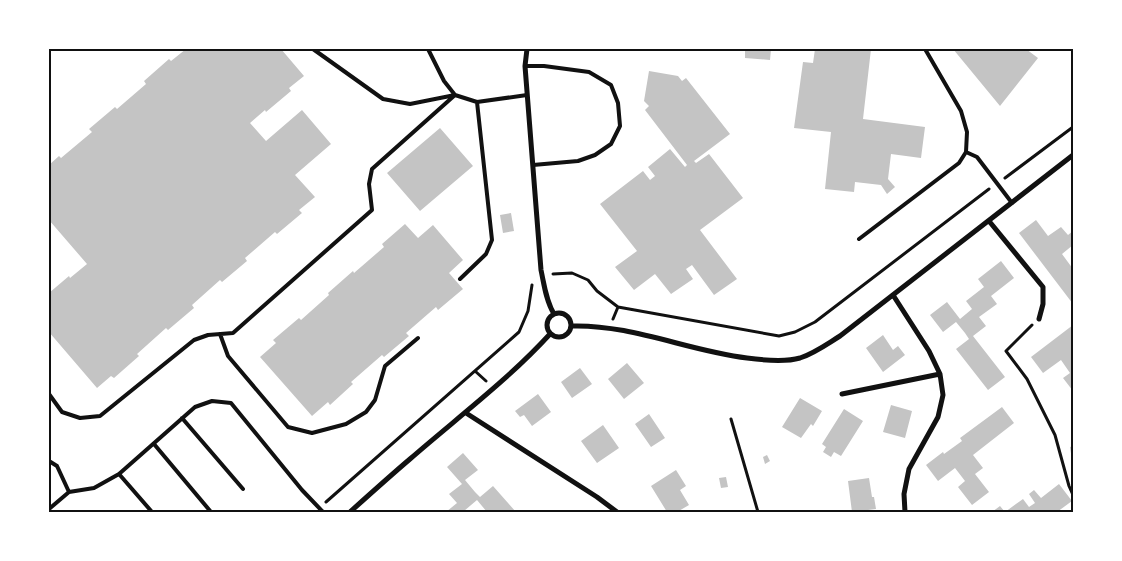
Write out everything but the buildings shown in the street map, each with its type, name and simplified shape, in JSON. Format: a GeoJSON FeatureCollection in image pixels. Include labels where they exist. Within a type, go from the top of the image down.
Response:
{"type":"FeatureCollection","features":[{"type":"Feature","properties":{"kind":"street"},"geometry":{"type":"LineString","coordinates":[[527,49],[525,66],[542,274],[550,307],[554,314]]}},
{"type":"Feature","properties":{"kind":"street"},"geometry":{"type":"LineString","coordinates":[[571,326],[626,331],[730,356],[766,361],[798,358],[818,350],[893,295],[1073,155]]}},
{"type":"Feature","properties":{"kind":"street"},"geometry":{"type":"LineString","coordinates":[[989,221],[1043,288],[1043,304],[1039,319]]}},
{"type":"Feature","properties":{"kind":"street"},"geometry":{"type":"LineString","coordinates":[[893,295],[929,351],[940,374],[943,395],[938,416],[909,469],[904,494],[904,512]]}},
{"type":"Feature","properties":{"kind":"street"},"geometry":{"type":"LineString","coordinates":[[561,313],[570,320],[571,326],[568,333],[563,337],[556,337],[550,334],[547,329],[547,323],[549,317],[561,313]]}},
{"type":"Feature","properties":{"kind":"street"},"geometry":{"type":"LineString","coordinates":[[350,512],[466,413],[528,357],[550,334]]}},
{"type":"Feature","properties":{"kind":"street"},"geometry":{"type":"LineString","coordinates":[[842,394],[940,374]]}},
{"type":"Feature","properties":{"kind":"street"},"geometry":{"type":"LineString","coordinates":[[466,413],[597,497],[617,512]]}},
{"type":"Feature","properties":{"kind":"lane"},"geometry":{"type":"LineString","coordinates":[[313,49],[382,99],[410,104],[455,95],[477,102],[527,95]]}},
{"type":"Feature","properties":{"kind":"lane"},"geometry":{"type":"LineString","coordinates":[[428,49],[444,82],[455,95]]}},
{"type":"Feature","properties":{"kind":"lane"},"geometry":{"type":"LineString","coordinates":[[859,239],[959,163],[966,152],[967,132],[961,111],[925,49]]}},
{"type":"Feature","properties":{"kind":"lane"},"geometry":{"type":"LineString","coordinates":[[525,66],[544,66],[589,72],[611,85],[618,103],[620,126],[612,144],[595,155],[578,161],[533,165]]}},
{"type":"Feature","properties":{"kind":"lane"},"geometry":{"type":"LineString","coordinates":[[49,394],[62,412],[80,418],[100,416],[194,340],[208,335],[233,333],[372,210],[370,184],[372,169],[455,95]]}},
{"type":"Feature","properties":{"kind":"lane"},"geometry":{"type":"LineString","coordinates":[[460,279],[486,254],[492,240],[477,102]]}},
{"type":"Feature","properties":{"kind":"lane"},"geometry":{"type":"LineString","coordinates":[[966,152],[977,157],[1012,203]]}},
{"type":"Feature","properties":{"kind":"lane"},"geometry":{"type":"LineString","coordinates":[[220,334],[228,356],[288,427],[312,432],[346,424],[366,412],[375,400],[385,366],[418,338]]}},
{"type":"Feature","properties":{"kind":"lane"},"geometry":{"type":"LineString","coordinates":[[49,509],[69,492],[94,488],[119,474],[195,407],[212,401],[231,403],[302,490],[323,512]]}},
{"type":"Feature","properties":{"kind":"lane"},"geometry":{"type":"LineString","coordinates":[[182,418],[243,489]]}},
{"type":"Feature","properties":{"kind":"lane"},"geometry":{"type":"LineString","coordinates":[[154,444],[211,512]]}},
{"type":"Feature","properties":{"kind":"lane"},"geometry":{"type":"LineString","coordinates":[[49,462],[57,466],[69,492]]}},
{"type":"Feature","properties":{"kind":"lane"},"geometry":{"type":"LineString","coordinates":[[119,474],[152,512]]}},
{"type":"Feature","properties":{"kind":"path"},"geometry":{"type":"LineString","coordinates":[[319,508],[519,332],[528,311],[532,283],[542,274],[572,273],[588,280],[618,307],[780,336],[795,332],[815,322],[1073,127]]}},
{"type":"Feature","properties":{"kind":"path"},"geometry":{"type":"LineString","coordinates":[[1039,319],[1006,351],[1027,379],[1055,435],[1073,495]]}},
{"type":"Feature","properties":{"kind":"path"},"geometry":{"type":"LineString","coordinates":[[731,419],[758,512]]}}]}
